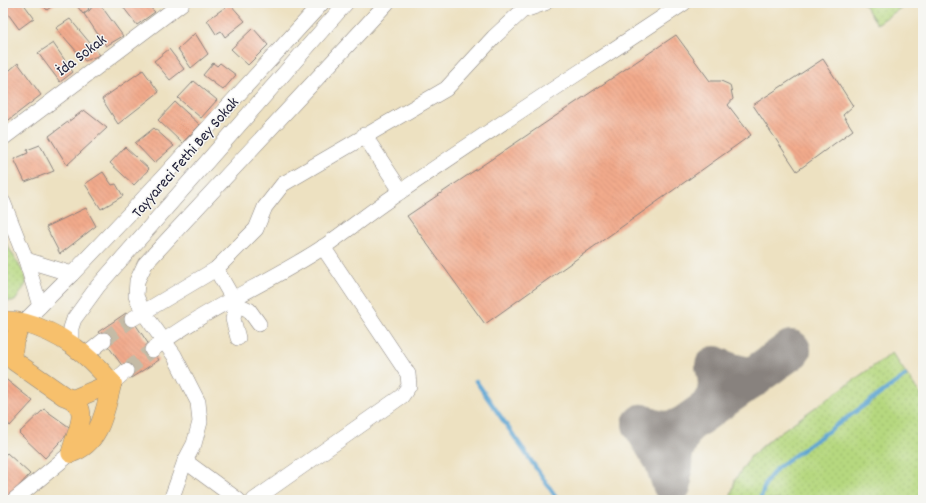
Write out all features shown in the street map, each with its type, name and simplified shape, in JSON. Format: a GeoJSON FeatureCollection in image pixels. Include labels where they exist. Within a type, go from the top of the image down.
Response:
{"type":"FeatureCollection","features":[{"type":"Feature","properties":{"kind":"main road"},"geometry":{"type":"LineString","coordinates":[[3,320],[23,322],[48,332],[79,350],[119,377]]}},
{"type":"Feature","properties":{"kind":"main road"},"geometry":{"type":"LineString","coordinates":[[23,322],[18,330],[9,357],[64,396],[74,399],[79,406],[82,418],[71,453]]}},
{"type":"Feature","properties":{"kind":"main road"},"geometry":{"type":"LineString","coordinates":[[74,399],[119,377]]}},
{"type":"Feature","properties":{"kind":"main road"},"geometry":{"type":"LineString","coordinates":[[71,453],[82,449],[95,435],[106,413],[119,377]]}},
{"type":"Feature","properties":{"kind":"street","name":"İda Sokak"},"geometry":{"type":"LineString","coordinates":[[3,138],[182,3]]}},
{"type":"Feature","properties":{"kind":"street","name":"Tayyareci Fethi Bey Sokak"},"geometry":{"type":"LineString","coordinates":[[79,350],[71,328],[74,319],[98,286],[346,3]]}},
{"type":"Feature","properties":{"kind":"street"},"geometry":{"type":"LineString","coordinates":[[171,500],[185,461],[194,444],[200,422],[198,402],[185,374],[164,340],[137,316],[137,281],[145,264],[387,3]]}},
{"type":"Feature","properties":{"kind":"street"},"geometry":{"type":"LineString","coordinates":[[137,316],[216,268],[256,229],[265,207],[283,184],[364,135],[446,89],[494,37],[522,11],[545,3]]}},
{"type":"Feature","properties":{"kind":"street"},"geometry":{"type":"LineString","coordinates":[[152,350],[164,340],[294,266],[401,191],[684,3]]}},
{"type":"Feature","properties":{"kind":"street","name":"Tayyareci Fethi Bey Sokak"},"geometry":{"type":"LineString","coordinates":[[23,322],[72,274],[314,6]]}},
{"type":"Feature","properties":{"kind":"street"},"geometry":{"type":"LineString","coordinates":[[364,135],[401,191]]}},
{"type":"Feature","properties":{"kind":"street"},"geometry":{"type":"LineString","coordinates":[[3,202],[26,260],[40,306]]}},
{"type":"Feature","properties":{"kind":"street"},"geometry":{"type":"LineString","coordinates":[[254,500],[402,396],[409,386],[408,374],[323,247]]}},
{"type":"Feature","properties":{"kind":"street"},"geometry":{"type":"LineString","coordinates":[[26,260],[72,274]]}},
{"type":"Feature","properties":{"kind":"street"},"geometry":{"type":"LineString","coordinates":[[216,268],[234,301],[249,310],[259,324]]}},
{"type":"Feature","properties":{"kind":"street"},"geometry":{"type":"LineString","coordinates":[[234,301],[233,319],[238,338]]}},
{"type":"Feature","properties":{"kind":"street"},"geometry":{"type":"LineString","coordinates":[[79,350],[104,340]]}},
{"type":"Feature","properties":{"kind":"street"},"geometry":{"type":"LineString","coordinates":[[14,500],[71,453]]}},
{"type":"Feature","properties":{"kind":"street"},"geometry":{"type":"LineString","coordinates":[[185,461],[238,500]]}},
{"type":"Feature","properties":{"kind":"green space"},"geometry":{"type":"Polygon","coordinates":[[[863,3],[908,3],[877,24],[863,3]]]}},
{"type":"Feature","properties":{"kind":"green space"},"geometry":{"type":"Polygon","coordinates":[[[3,238],[26,277],[26,284],[15,301],[3,301],[3,238]]]}},
{"type":"Feature","properties":{"kind":"green space"},"geometry":{"type":"Polygon","coordinates":[[[892,353],[923,398],[923,500],[730,500],[735,480],[751,456],[772,438],[892,353]]]}},
{"type":"Feature","properties":{"kind":"building"},"geometry":{"type":"Polygon","coordinates":[[[3,3],[23,3],[34,18],[19,29],[3,7],[3,3]]]}},
{"type":"Feature","properties":{"kind":"building"},"geometry":{"type":"Polygon","coordinates":[[[41,3],[56,3],[47,10],[41,3]]]}},
{"type":"Feature","properties":{"kind":"building"},"geometry":{"type":"Polygon","coordinates":[[[75,3],[84,3],[89,9],[83,14],[75,3]]]}},
{"type":"Feature","properties":{"kind":"building"},"geometry":{"type":"Polygon","coordinates":[[[94,3],[99,3],[123,36],[106,46],[84,14],[90,10],[94,3]]]}},
{"type":"Feature","properties":{"kind":"building"},"geometry":{"type":"Polygon","coordinates":[[[120,3],[145,3],[155,12],[137,25],[120,3]]]}},
{"type":"Feature","properties":{"kind":"building"},"geometry":{"type":"Polygon","coordinates":[[[230,4],[245,21],[225,37],[221,31],[216,34],[207,20],[230,4]]]}},
{"type":"Feature","properties":{"kind":"building"},"geometry":{"type":"Polygon","coordinates":[[[70,19],[100,55],[85,61],[56,28],[70,19]]]}},
{"type":"Feature","properties":{"kind":"building"},"geometry":{"type":"Polygon","coordinates":[[[253,28],[268,45],[248,65],[231,49],[253,28]]]}},
{"type":"Feature","properties":{"kind":"building"},"geometry":{"type":"Polygon","coordinates":[[[195,33],[208,54],[191,68],[178,49],[195,33]]]}},
{"type":"Feature","properties":{"kind":"building"},"geometry":{"type":"Polygon","coordinates":[[[676,35],[710,81],[721,81],[730,85],[733,99],[728,105],[751,135],[485,324],[407,216],[676,35]]]}},
{"type":"Feature","properties":{"kind":"building"},"geometry":{"type":"Polygon","coordinates":[[[53,43],[73,72],[60,82],[38,53],[53,43]]]}},
{"type":"Feature","properties":{"kind":"building"},"geometry":{"type":"Polygon","coordinates":[[[169,49],[184,69],[170,80],[154,61],[169,49]]]}},
{"type":"Feature","properties":{"kind":"building"},"geometry":{"type":"Polygon","coordinates":[[[823,59],[853,106],[843,115],[853,130],[797,171],[753,105],[823,59]]]}},
{"type":"Feature","properties":{"kind":"building"},"geometry":{"type":"Polygon","coordinates":[[[18,63],[41,95],[5,123],[3,119],[3,76],[18,63]]]}},
{"type":"Feature","properties":{"kind":"building"},"geometry":{"type":"Polygon","coordinates":[[[213,63],[217,66],[220,63],[236,75],[223,90],[203,75],[213,63]]]}},
{"type":"Feature","properties":{"kind":"building"},"geometry":{"type":"Polygon","coordinates":[[[143,70],[159,92],[118,124],[102,99],[143,70]]]}},
{"type":"Feature","properties":{"kind":"building"},"geometry":{"type":"Polygon","coordinates":[[[194,81],[217,100],[201,118],[178,98],[194,81]]]}},
{"type":"Feature","properties":{"kind":"building"},"geometry":{"type":"Polygon","coordinates":[[[175,102],[200,125],[182,143],[158,120],[175,102]]]}},
{"type":"Feature","properties":{"kind":"building"},"geometry":{"type":"Polygon","coordinates":[[[84,110],[107,128],[67,165],[49,136],[84,110]]]}},
{"type":"Feature","properties":{"kind":"building"},"geometry":{"type":"Polygon","coordinates":[[[154,128],[174,146],[154,163],[135,143],[154,128]]]}},
{"type":"Feature","properties":{"kind":"building"},"geometry":{"type":"Polygon","coordinates":[[[40,145],[54,171],[25,182],[14,159],[28,153],[27,150],[40,145]]]}},
{"type":"Feature","properties":{"kind":"building"},"geometry":{"type":"Polygon","coordinates":[[[125,147],[149,169],[134,185],[110,163],[125,147]]]}},
{"type":"Feature","properties":{"kind":"building"},"geometry":{"type":"Polygon","coordinates":[[[103,172],[112,185],[116,184],[123,196],[101,209],[85,184],[103,172]]]}},
{"type":"Feature","properties":{"kind":"building"},"geometry":{"type":"Polygon","coordinates":[[[86,208],[96,226],[60,254],[46,227],[86,208]]]}},
{"type":"Feature","properties":{"kind":"building"},"geometry":{"type":"Polygon","coordinates":[[[126,313],[132,319],[159,360],[131,378],[98,332],[126,313]]]}},
{"type":"Feature","properties":{"kind":"building"},"geometry":{"type":"Polygon","coordinates":[[[3,377],[33,401],[10,426],[3,417],[3,377]]]}},
{"type":"Feature","properties":{"kind":"building"},"geometry":{"type":"Polygon","coordinates":[[[44,409],[72,429],[45,458],[19,433],[44,409]]]}},
{"type":"Feature","properties":{"kind":"building"},"geometry":{"type":"Polygon","coordinates":[[[7,453],[30,474],[6,500],[3,500],[3,457],[7,453]]]}},
{"type":"Feature","properties":{"kind":"waterway"},"geometry":{"type":"LineString","coordinates":[[760,500],[766,482],[777,468],[905,376]]}},
{"type":"Feature","properties":{"kind":"waterway"},"geometry":{"type":"LineString","coordinates":[[476,381],[558,500]]}},
{"type":"Feature","properties":{"kind":"taxiway"},"geometry":{"type":"LineString","coordinates":[[671,479],[673,452],[684,426],[791,350]]}},
{"type":"Feature","properties":{"kind":"taxiway"},"geometry":{"type":"LineString","coordinates":[[713,405],[718,386],[715,366],[734,374],[755,377]]}},
{"type":"Feature","properties":{"kind":"taxiway"},"geometry":{"type":"LineString","coordinates":[[672,484],[664,460],[642,424],[663,431],[673,430],[684,426]]}},
{"type":"Feature","properties":{"kind":"tunnel"},"geometry":{"type":"LineString","coordinates":[[104,340],[132,319]]}},
{"type":"Feature","properties":{"kind":"tunnel"},"geometry":{"type":"LineString","coordinates":[[126,371],[152,350]]}}]}
